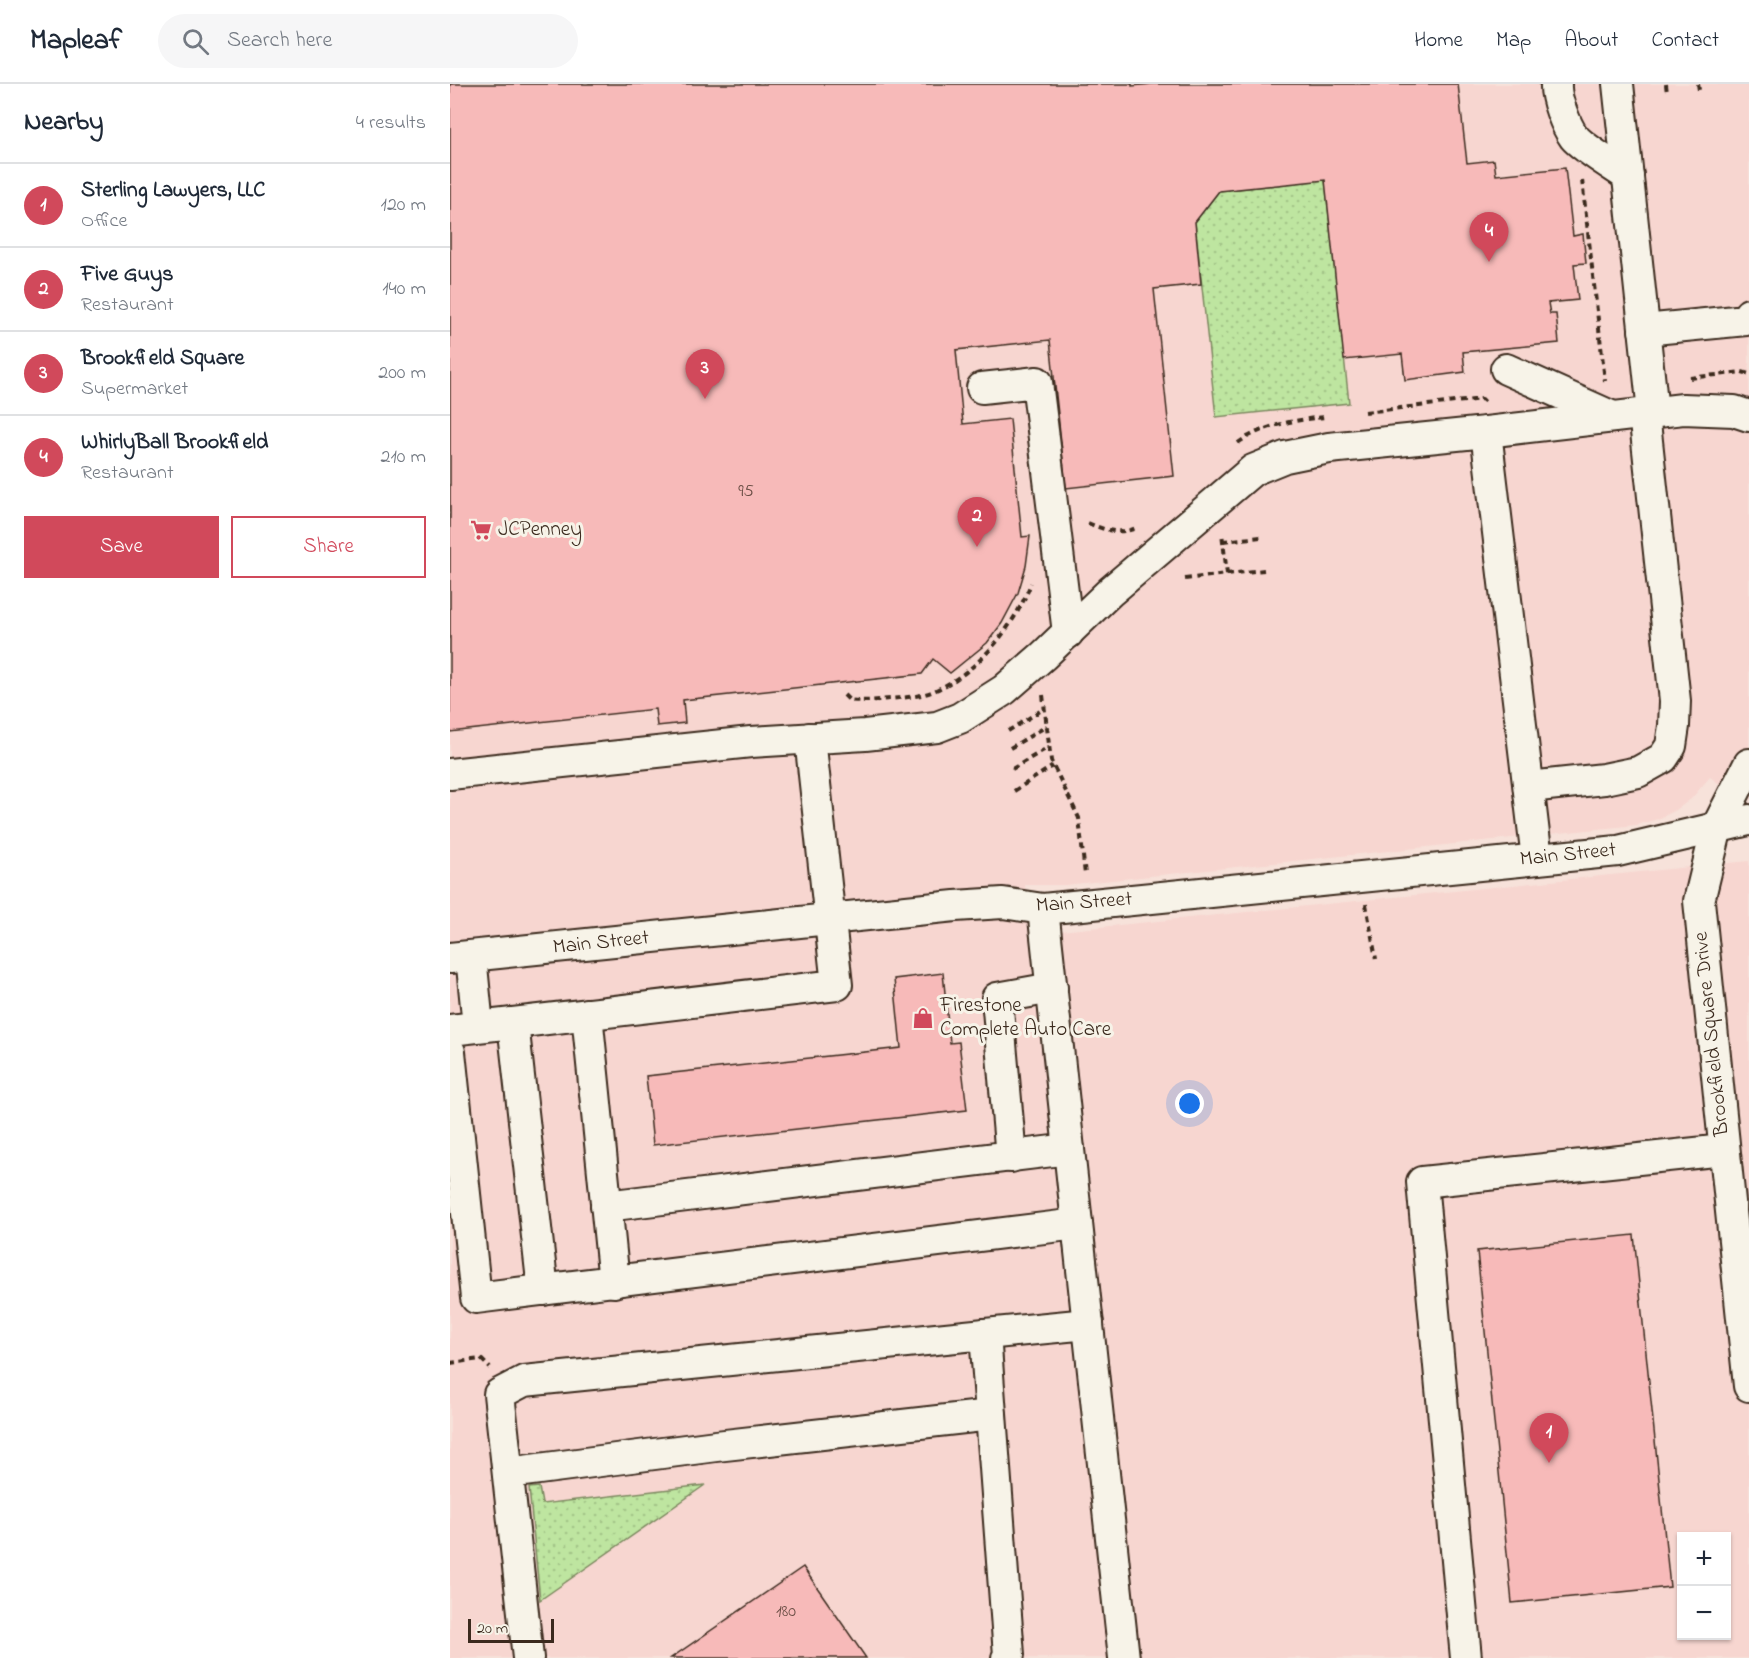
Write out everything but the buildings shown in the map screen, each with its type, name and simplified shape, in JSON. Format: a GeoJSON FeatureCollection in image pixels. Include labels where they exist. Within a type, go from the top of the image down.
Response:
{"type":"FeatureCollection","features":[{"type":"Feature","properties":{"kind":"street"},"geometry":{"type":"LineString","coordinates":[[1556,84],[1563,113],[1574,137],[1628,176]]}},
{"type":"Feature","properties":{"kind":"street"},"geometry":{"type":"LineString","coordinates":[[1529,787],[1604,779],[1638,772],[1663,758],[1671,746],[1674,726],[1675,701],[1648,413],[1644,330],[1618,84]]}},
{"type":"Feature","properties":{"kind":"street"},"geometry":{"type":"LineString","coordinates":[[1644,330],[1746,320],[1749,314]]}},
{"type":"Feature","properties":{"kind":"street"},"geometry":{"type":"LineString","coordinates":[[1506,369],[1614,417]]}},
{"type":"Feature","properties":{"kind":"street"},"geometry":{"type":"LineString","coordinates":[[982,388],[1037,382],[1068,633]]}},
{"type":"Feature","properties":{"kind":"street"},"geometry":{"type":"LineString","coordinates":[[450,774],[751,742],[865,735],[937,727],[960,718],[1004,690],[1111,591],[1253,470],[1285,457],[1329,448],[1648,413],[1706,409],[1734,411],[1749,417]]}},
{"type":"Feature","properties":{"kind":"street"},"geometry":{"type":"LineString","coordinates":[[1486,432],[1537,859]]}},
{"type":"Feature","properties":{"kind":"street"},"geometry":{"type":"LineString","coordinates":[[460,957],[464,1028],[837,985],[810,738]]}},
{"type":"Feature","properties":{"kind":"street","name":"Brookfield Square Drive"},"geometry":{"type":"LineString","coordinates":[[1749,764],[1717,827],[1699,902],[1724,1150],[1742,1262],[1749,1386]]}},
{"type":"Feature","properties":{"kind":"street","name":"Main Street"},"geometry":{"type":"LineString","coordinates":[[460,957],[967,905],[1003,903],[1043,909],[1618,851],[1749,820]]}},
{"type":"Feature","properties":{"kind":"street"},"geometry":{"type":"LineString","coordinates":[[1043,909],[1124,1658]]}},
{"type":"Feature","properties":{"kind":"street"},"geometry":{"type":"LineString","coordinates":[[1011,1156],[996,998],[1052,988]]}},
{"type":"Feature","properties":{"kind":"street"},"geometry":{"type":"LineString","coordinates":[[587,1014],[614,1282]]}},
{"type":"Feature","properties":{"kind":"street"},"geometry":{"type":"LineString","coordinates":[[513,1023],[543,1290]]}},
{"type":"Feature","properties":{"kind":"street"},"geometry":{"type":"LineString","coordinates":[[450,1052],[476,1298],[1077,1224]]}},
{"type":"Feature","properties":{"kind":"street"},"geometry":{"type":"LineString","coordinates":[[606,1206],[1069,1149]]}},
{"type":"Feature","properties":{"kind":"street"},"geometry":{"type":"LineString","coordinates":[[1466,1658],[1422,1182],[1724,1150]]}},
{"type":"Feature","properties":{"kind":"street"},"geometry":{"type":"LineString","coordinates":[[528,1658],[499,1394],[524,1381],[1088,1324]]}},
{"type":"Feature","properties":{"kind":"street"},"geometry":{"type":"LineString","coordinates":[[986,1334],[1009,1654],[1007,1658]]}},
{"type":"Feature","properties":{"kind":"street"},"geometry":{"type":"LineString","coordinates":[[508,1473],[698,1448],[991,1416]]}},
{"type":"Feature","properties":{"kind":"path"},"geometry":{"type":"LineString","coordinates":[[1666,84],[1667,94]]}},
{"type":"Feature","properties":{"kind":"path"},"geometry":{"type":"LineString","coordinates":[[1698,84],[1699,90]]}},
{"type":"Feature","properties":{"kind":"path"},"geometry":{"type":"LineString","coordinates":[[1582,172],[1605,383],[1613,382]]}},
{"type":"Feature","properties":{"kind":"path"},"geometry":{"type":"LineString","coordinates":[[1584,249],[1590,249]]}},
{"type":"Feature","properties":{"kind":"path"},"geometry":{"type":"LineString","coordinates":[[1689,378],[1742,372],[1749,374]]}},
{"type":"Feature","properties":{"kind":"path"},"geometry":{"type":"LineString","coordinates":[[1221,527],[1227,574]]}},
{"type":"Feature","properties":{"kind":"path"},"geometry":{"type":"LineString","coordinates":[[1223,542],[1261,537]]}},
{"type":"Feature","properties":{"kind":"path"},"geometry":{"type":"LineString","coordinates":[[1185,579],[1264,570]]}},
{"type":"Feature","properties":{"kind":"path"},"geometry":{"type":"LineString","coordinates":[[844,695],[849,700],[862,702],[920,696],[949,684],[982,657],[1010,627],[1024,603],[1034,573]]}},
{"type":"Feature","properties":{"kind":"path"},"geometry":{"type":"LineString","coordinates":[[1042,689],[1053,766],[1079,818],[1085,879]]}},
{"type":"Feature","properties":{"kind":"path"},"geometry":{"type":"LineString","coordinates":[[1008,731],[1045,708]]}},
{"type":"Feature","properties":{"kind":"path"},"geometry":{"type":"LineString","coordinates":[[1010,748],[1047,726]]}},
{"type":"Feature","properties":{"kind":"path"},"geometry":{"type":"LineString","coordinates":[[1012,769],[1049,747]]}},
{"type":"Feature","properties":{"kind":"path"},"geometry":{"type":"LineString","coordinates":[[1014,791],[1053,766]]}},
{"type":"Feature","properties":{"kind":"path"},"geometry":{"type":"LineString","coordinates":[[1363,876],[1376,959]]}},
{"type":"Feature","properties":{"kind":"shaded area"},"geometry":{"type":"Polygon","coordinates":[[[450,84],[1749,84],[1749,806],[1710,777],[1691,799],[1676,810],[1658,819],[1636,825],[1065,885],[1025,885],[1031,934],[1749,861],[1749,1658],[450,1658],[450,84]]]}},
{"type":"Feature","properties":{"kind":"green space"},"geometry":{"type":"Polygon","coordinates":[[[1325,180],[1349,403],[1216,417],[1195,222],[1219,191],[1325,180]]]}},
{"type":"Feature","properties":{"kind":"green space"},"geometry":{"type":"Polygon","coordinates":[[[705,1485],[540,1600],[529,1488],[539,1487],[542,1504],[705,1485]]]}},
{"type":"Feature","properties":{"kind":"place","name":"WhirlyBall Brookfield"},"geometry":{"type":"Point","coordinates":[1489,262]}},
{"type":"Feature","properties":{"kind":"place","name":"Brookfield Square"},"geometry":{"type":"Point","coordinates":[705,399]}},
{"type":"Feature","properties":{"kind":"place","name":"JCPenney"},"geometry":{"type":"Point","coordinates":[481,530]}},
{"type":"Feature","properties":{"kind":"place","name":"Five Guys"},"geometry":{"type":"Point","coordinates":[977,547]}},
{"type":"Feature","properties":{"kind":"place","name":"Firestone Complete Auto Care"},"geometry":{"type":"Point","coordinates":[923,1018]}},
{"type":"Feature","properties":{"kind":"place","name":"Sterling Lawyers, LLC"},"geometry":{"type":"Point","coordinates":[1549,1463]}}]}
